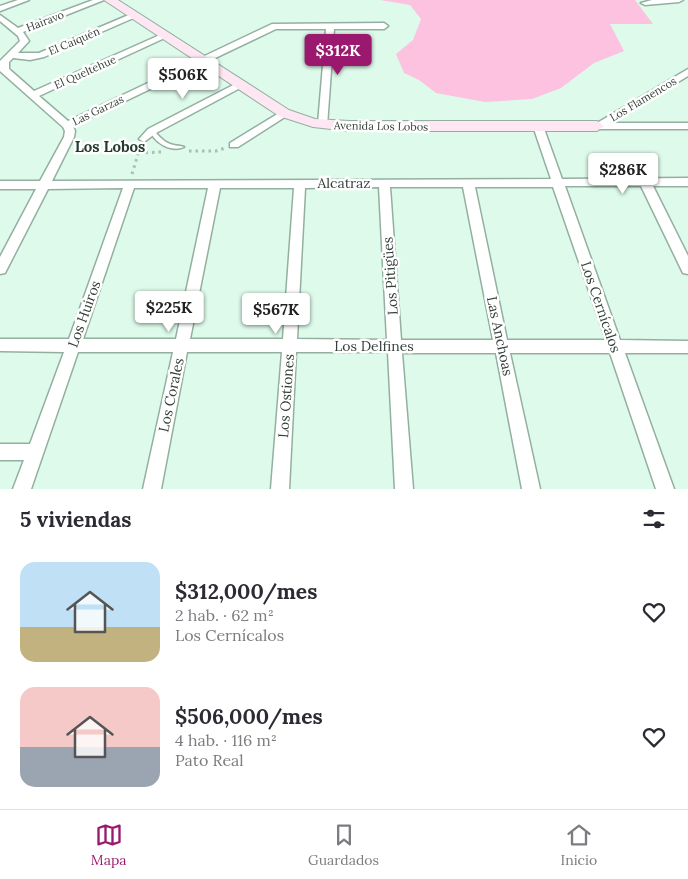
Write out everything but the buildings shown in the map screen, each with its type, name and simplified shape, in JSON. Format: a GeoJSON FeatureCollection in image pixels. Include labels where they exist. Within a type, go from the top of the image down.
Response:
{"type":"FeatureCollection","features":[{"type":"Feature","properties":{"kind":"street"},"geometry":{"type":"LineString","coordinates":[[0,9],[25,0]]}},
{"type":"Feature","properties":{"kind":"street","name":"Hairavo"},"geometry":{"type":"LineString","coordinates":[[18,31],[100,0]]}},
{"type":"Feature","properties":{"kind":"street","name":"Avenida Los Lobos"},"geometry":{"type":"LineString","coordinates":[[110,0],[284,114],[323,124],[688,126]]}},
{"type":"Feature","properties":{"kind":"street"},"geometry":{"type":"LineString","coordinates":[[645,3],[679,0]]}},
{"type":"Feature","properties":{"kind":"street","name":"El Caiquén"},"geometry":{"type":"LineString","coordinates":[[11,55],[30,57],[40,55],[134,16]]}},
{"type":"Feature","properties":{"kind":"street"},"geometry":{"type":"LineString","coordinates":[[0,17],[18,31],[24,41],[4,61],[4,70],[67,125],[70,131],[69,137],[45,185],[0,269]]}},
{"type":"Feature","properties":{"kind":"street","name":"Las Garzas"},"geometry":{"type":"LineString","coordinates":[[67,125],[275,26],[384,26]]}},
{"type":"Feature","properties":{"kind":"street"},"geometry":{"type":"LineString","coordinates":[[323,124],[330,26]]}},
{"type":"Feature","properties":{"kind":"street","name":"El Queltehue"},"geometry":{"type":"LineString","coordinates":[[33,95],[165,36]]}},
{"type":"Feature","properties":{"kind":"street","name":"Los Flamencos"},"geometry":{"type":"LineString","coordinates":[[597,126],[688,72]]}},
{"type":"Feature","properties":{"kind":"street"},"geometry":{"type":"LineString","coordinates":[[144,139],[152,131],[239,85]]}},
{"type":"Feature","properties":{"kind":"street"},"geometry":{"type":"LineString","coordinates":[[234,145],[284,114]]}},
{"type":"Feature","properties":{"kind":"street","name":"Los Cernícalos"},"geometry":{"type":"LineString","coordinates":[[538,126],[665,489]]}},
{"type":"Feature","properties":{"kind":"street","name":"Los Pitigües"},"geometry":{"type":"LineString","coordinates":[[384,182],[404,489]]}},
{"type":"Feature","properties":{"kind":"street","name":"Las Anchoas"},"geometry":{"type":"LineString","coordinates":[[468,182],[531,489]]}},
{"type":"Feature","properties":{"kind":"street"},"geometry":{"type":"LineString","coordinates":[[645,182],[688,269]]}},
{"type":"Feature","properties":{"kind":"street","name":"Alcatraz"},"geometry":{"type":"LineString","coordinates":[[0,185],[688,182]]}},
{"type":"Feature","properties":{"kind":"street","name":"Los Huiros"},"geometry":{"type":"LineString","coordinates":[[22,489],[128,193],[129,183]]}},
{"type":"Feature","properties":{"kind":"street","name":"Los Corales"},"geometry":{"type":"LineString","coordinates":[[152,489],[215,183]]}},
{"type":"Feature","properties":{"kind":"street","name":"Los Ostiones"},"geometry":{"type":"LineString","coordinates":[[280,489],[300,183]]}},
{"type":"Feature","properties":{"kind":"street","name":"Los Delfines"},"geometry":{"type":"LineString","coordinates":[[0,345],[688,347]]}},
{"type":"Feature","properties":{"kind":"street"},"geometry":{"type":"LineString","coordinates":[[0,452],[35,452]]}},
{"type":"Feature","properties":{"kind":"lane"},"geometry":{"type":"LineString","coordinates":[[152,131],[160,143],[167,147],[181,147]]}},
{"type":"Feature","properties":{"kind":"path"},"geometry":{"type":"LineString","coordinates":[[129,183],[144,139]]}},
{"type":"Feature","properties":{"kind":"shaded area"},"geometry":{"type":"Polygon","coordinates":[[[380,0],[635,0],[653,24],[610,24],[624,51],[594,63],[561,88],[532,99],[485,102],[436,93],[419,80],[404,73],[396,54],[413,40],[421,19],[410,5],[380,0]]]}},
{"type":"Feature","properties":{"kind":"district","name":"Los Lobos"},"geometry":{"type":"Point","coordinates":[110,146]}}]}
